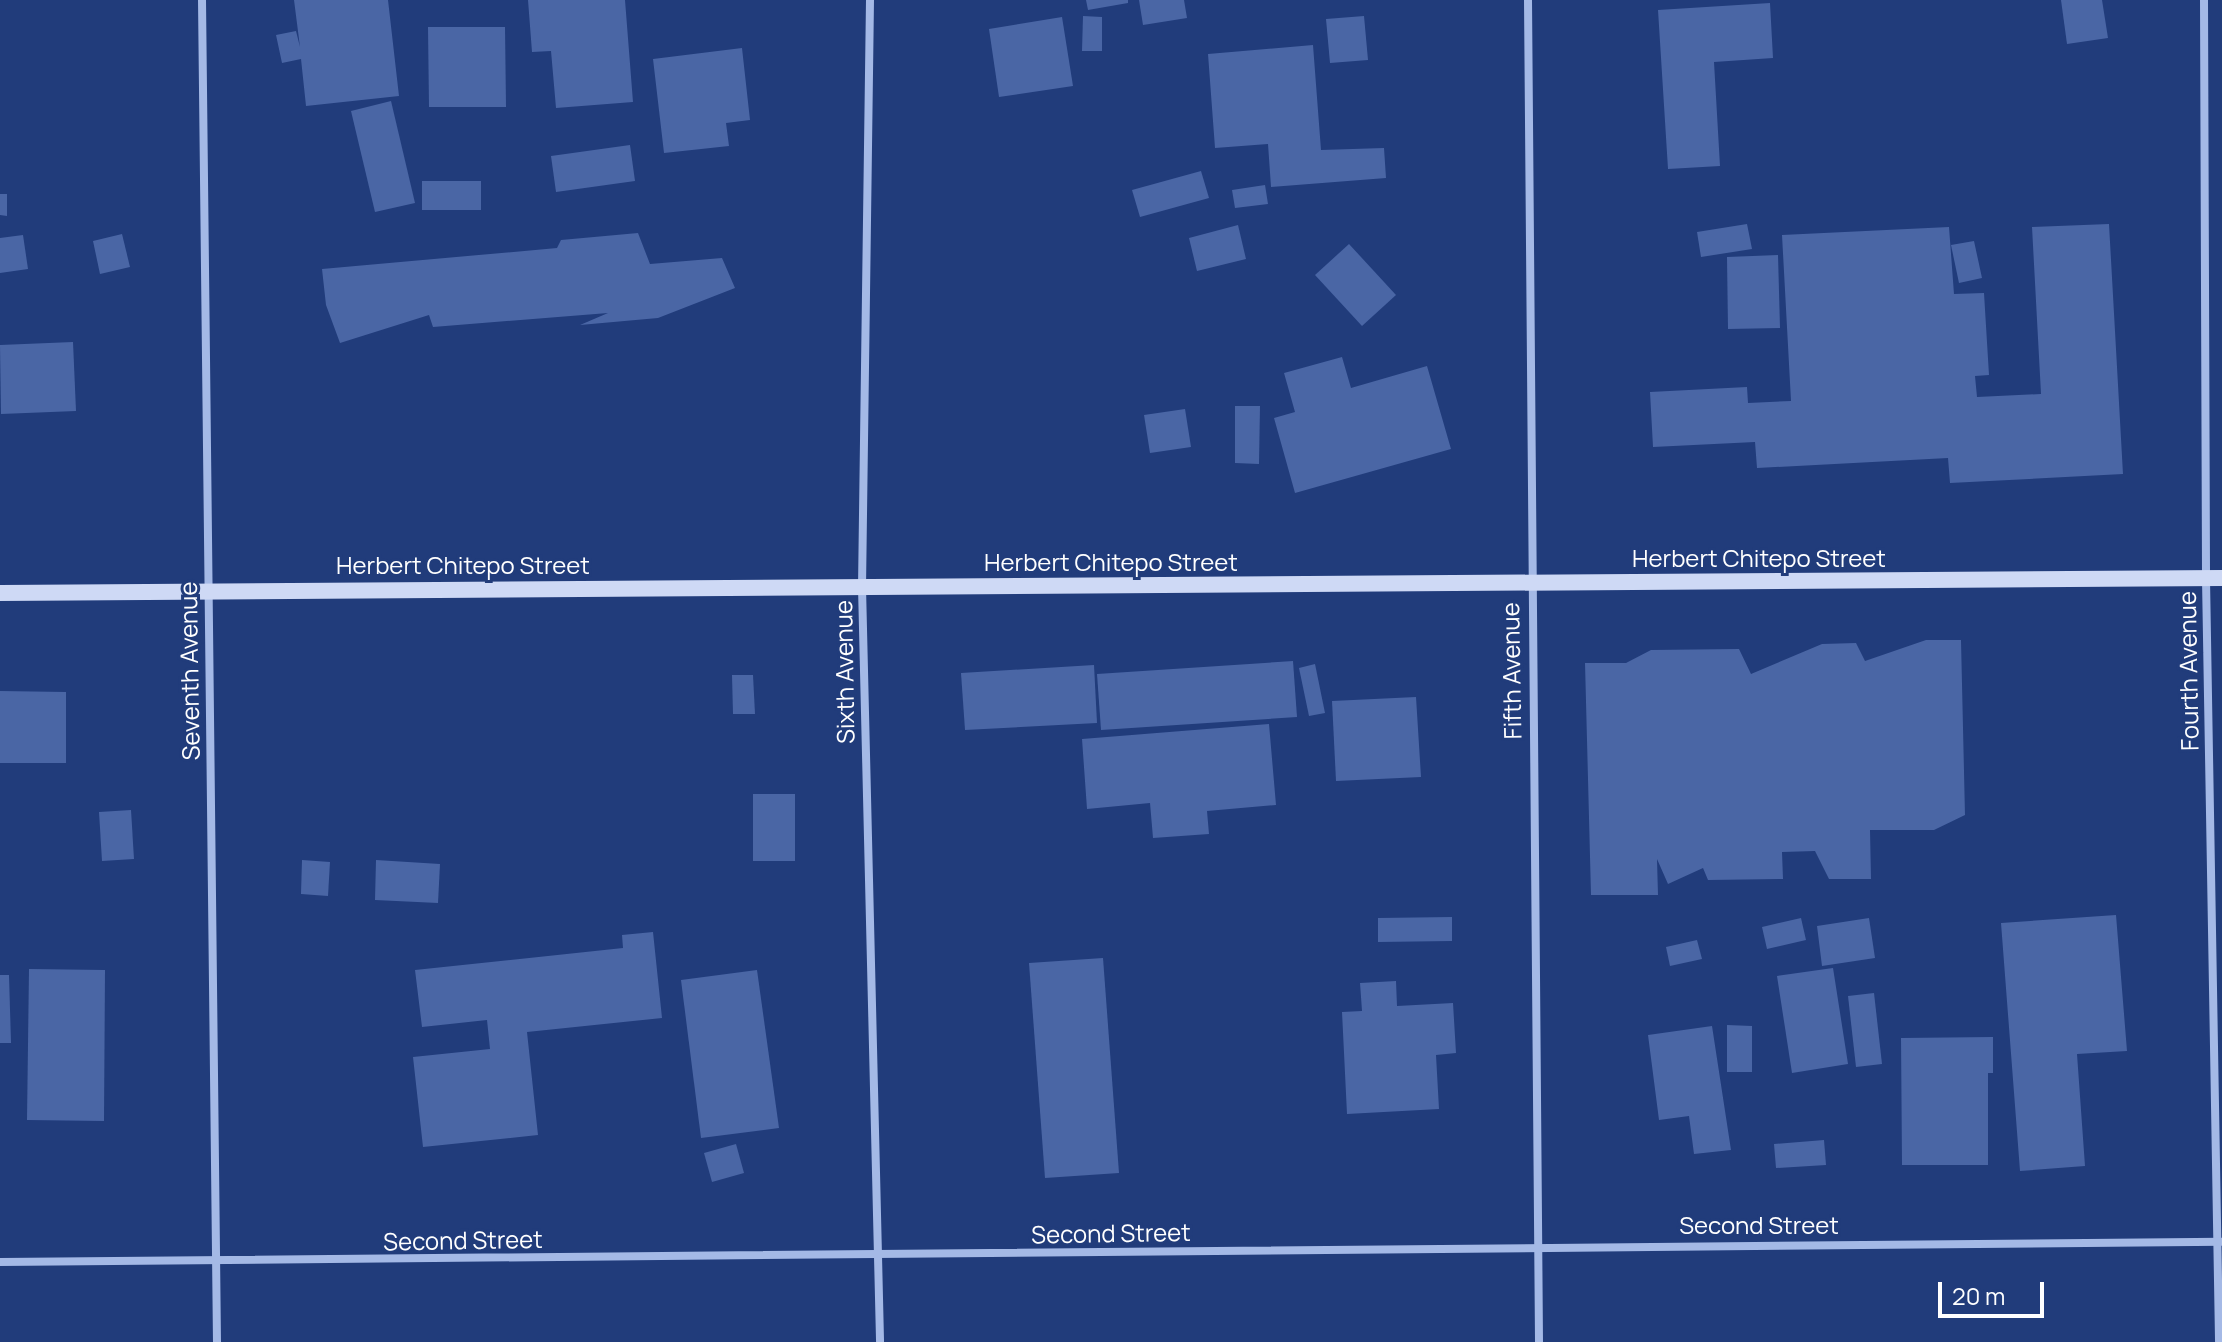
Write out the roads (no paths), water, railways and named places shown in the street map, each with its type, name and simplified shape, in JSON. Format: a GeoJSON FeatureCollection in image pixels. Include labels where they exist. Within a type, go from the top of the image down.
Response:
{"type":"FeatureCollection","features":[{"type":"Feature","properties":{"kind":"main road","name":"Herbert Chitepo Street"},"geometry":{"type":"LineString","coordinates":[[0,593],[2214,579]]}},
{"type":"Feature","properties":{"kind":"street","name":"Seventh Avenue"},"geometry":{"type":"LineString","coordinates":[[202,0],[217,1342]]}},
{"type":"Feature","properties":{"kind":"street","name":"Sixth Avenue"},"geometry":{"type":"LineString","coordinates":[[870,0],[862,587],[880,1342]]}},
{"type":"Feature","properties":{"kind":"street","name":"Fifth Avenue"},"geometry":{"type":"LineString","coordinates":[[1528,0],[1530,583],[1539,1342]]}},
{"type":"Feature","properties":{"kind":"street","name":"Fourth Avenue"},"geometry":{"type":"LineString","coordinates":[[2204,0],[2214,579],[2221,1242],[2219,1342]]}},
{"type":"Feature","properties":{"kind":"street","name":"Second Street"},"geometry":{"type":"LineString","coordinates":[[0,1262],[217,1263],[2221,1242]]}}]}
